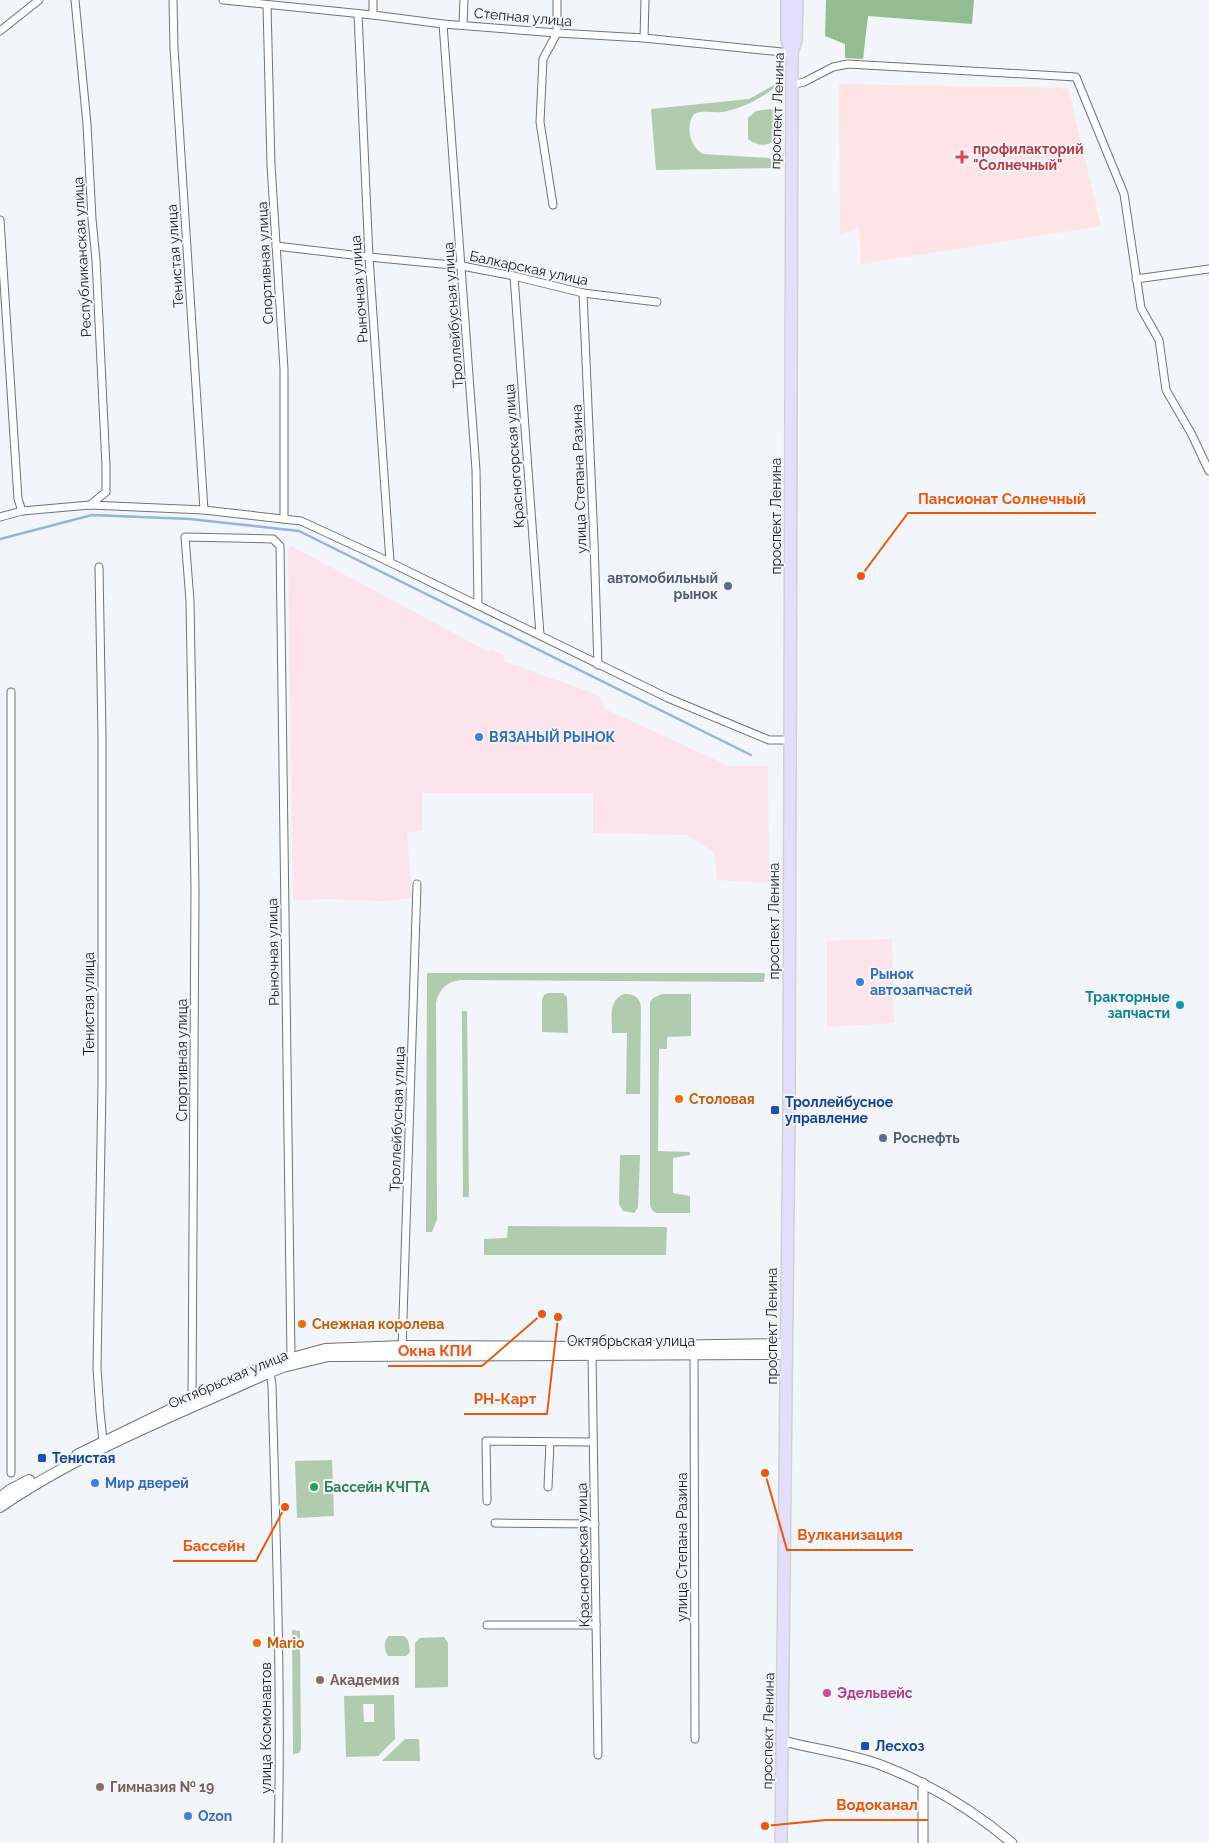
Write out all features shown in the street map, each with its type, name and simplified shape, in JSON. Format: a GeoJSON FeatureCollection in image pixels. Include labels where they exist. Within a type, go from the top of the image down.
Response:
{"type":"FeatureCollection","features":[{"type":"Feature","properties":{"kind":"main road"},"geometry":{"type":"LineString","coordinates":[[787,0],[787,40],[792,53]]}},
{"type":"Feature","properties":{"kind":"main road","name":"проспект Ленина"},"geometry":{"type":"LineString","coordinates":[[781,1843],[787,1349],[792,628],[790,343],[792,53],[796,40],[797,0]]}},
{"type":"Feature","properties":{"kind":"main road","name":"Октябрьская улица"},"geometry":{"type":"LineString","coordinates":[[0,1498],[10,1490],[104,1440],[192,1399],[270,1364],[325,1349],[592,1354],[694,1350],[710,1345],[787,1349]]}},
{"type":"Feature","properties":{"kind":"main road","name":"Октябрьская улица"},"geometry":{"type":"LineString","coordinates":[[0,1507],[24,1491],[102,1450],[270,1372],[328,1356],[402,1350],[787,1349]]}},
{"type":"Feature","properties":{"kind":"street"},"geometry":{"type":"LineString","coordinates":[[0,31],[39,0]]}},
{"type":"Feature","properties":{"kind":"street","name":"Республиканская улица"},"geometry":{"type":"LineString","coordinates":[[76,0],[96,260],[106,466],[106,492],[90,505]]}},
{"type":"Feature","properties":{"kind":"street","name":"Тенистая улица"},"geometry":{"type":"LineString","coordinates":[[172,0],[204,510]]}},
{"type":"Feature","properties":{"kind":"street","name":"Степная улица"},"geometry":{"type":"LineString","coordinates":[[223,0],[267,4],[284,3],[443,24],[644,38],[792,53]]}},
{"type":"Feature","properties":{"kind":"street"},"geometry":{"type":"LineString","coordinates":[[373,0],[373,15]]}},
{"type":"Feature","properties":{"kind":"street"},"geometry":{"type":"LineString","coordinates":[[463,25],[464,0]]}},
{"type":"Feature","properties":{"kind":"street"},"geometry":{"type":"LineString","coordinates":[[552,205],[540,122],[543,59],[556,33],[557,0]]}},
{"type":"Feature","properties":{"kind":"street"},"geometry":{"type":"LineString","coordinates":[[644,38],[645,0]]}},
{"type":"Feature","properties":{"kind":"street","name":"Спортивная улица"},"geometry":{"type":"LineString","coordinates":[[267,4],[271,165],[284,369],[284,519]]}},
{"type":"Feature","properties":{"kind":"street","name":"Рыночная улица"},"geometry":{"type":"LineString","coordinates":[[358,14],[369,258],[390,562]]}},
{"type":"Feature","properties":{"kind":"street","name":"Троллейбусная улица"},"geometry":{"type":"LineString","coordinates":[[443,24],[476,470],[478,604]]}},
{"type":"Feature","properties":{"kind":"street"},"geometry":{"type":"LineString","coordinates":[[792,85],[804,82],[833,67],[848,64],[1076,77],[1124,194],[1142,308],[1159,340],[1166,390],[1191,433],[1209,471]]}},
{"type":"Feature","properties":{"kind":"street"},"geometry":{"type":"LineString","coordinates":[[0,220],[18,499],[22,511]]}},
{"type":"Feature","properties":{"kind":"street","name":"Балкарская улица"},"geometry":{"type":"LineString","coordinates":[[276,246],[369,258],[462,266],[514,276],[583,293],[656,302]]}},
{"type":"Feature","properties":{"kind":"street"},"geometry":{"type":"LineString","coordinates":[[1136,279],[1209,269]]}},
{"type":"Feature","properties":{"kind":"street","name":"Красногорская улица"},"geometry":{"type":"LineString","coordinates":[[514,276],[540,635]]}},
{"type":"Feature","properties":{"kind":"street","name":"улица Степана Разина"},"geometry":{"type":"LineString","coordinates":[[583,293],[598,665]]}},
{"type":"Feature","properties":{"kind":"street"},"geometry":{"type":"LineString","coordinates":[[0,517],[22,511],[90,505],[204,510],[301,521],[478,604],[668,698],[769,740],[790,740]]}},
{"type":"Feature","properties":{"kind":"street","name":"Спортивная улица"},"geometry":{"type":"LineString","coordinates":[[192,1399],[195,898],[194,722],[191,692],[190,601],[185,537],[273,539],[280,546]]}},
{"type":"Feature","properties":{"kind":"street","name":"Рыночная улица"},"geometry":{"type":"LineString","coordinates":[[280,546],[291,1357]]}},
{"type":"Feature","properties":{"kind":"street","name":"Тенистая улица"},"geometry":{"type":"LineString","coordinates":[[99,568],[102,737],[102,1086],[97,1368],[104,1440]]}},
{"type":"Feature","properties":{"kind":"street"},"geometry":{"type":"LineString","coordinates":[[11,692],[11,1473]]}},
{"type":"Feature","properties":{"kind":"street","name":"Троллейбусная улица"},"geometry":{"type":"LineString","coordinates":[[402,1350],[417,884]]}},
{"type":"Feature","properties":{"kind":"street","name":"улица Степана Разина"},"geometry":{"type":"LineString","coordinates":[[694,1350],[695,1739]]}},
{"type":"Feature","properties":{"kind":"street","name":"Красногорская улица"},"geometry":{"type":"LineString","coordinates":[[592,1354],[598,1755]]}},
{"type":"Feature","properties":{"kind":"street","name":"улица Космонавтов"},"geometry":{"type":"LineString","coordinates":[[270,1372],[272,1385],[278,1619],[280,1780],[278,1843]]}},
{"type":"Feature","properties":{"kind":"street"},"geometry":{"type":"LineString","coordinates":[[487,1501],[486,1441],[593,1442]]}},
{"type":"Feature","properties":{"kind":"street"},"geometry":{"type":"LineString","coordinates":[[548,1488],[550,1442]]}},
{"type":"Feature","properties":{"kind":"street"},"geometry":{"type":"LineString","coordinates":[[495,1523],[595,1524]]}},
{"type":"Feature","properties":{"kind":"street"},"geometry":{"type":"LineString","coordinates":[[486,1625],[596,1625]]}},
{"type":"Feature","properties":{"kind":"street"},"geometry":{"type":"LineString","coordinates":[[783,1742],[879,1764],[923,1783],[994,1828],[1012,1843]]}},
{"type":"Feature","properties":{"kind":"street"},"geometry":{"type":"LineString","coordinates":[[923,1783],[923,1843]]}},
{"type":"Feature","properties":{"kind":"shaded area","name":"профилакторий \"Солнечный\""},"geometry":{"type":"Polygon","coordinates":[[[839,84],[1068,88],[1101,226],[861,264],[859,227],[840,235],[839,84]]]}},
{"type":"Feature","properties":{"kind":"shaded area","name":"ВЯЗАНЫЙ РЫНОК"},"geometry":{"type":"Polygon","coordinates":[[[291,546],[489,652],[490,649],[505,656],[503,661],[593,693],[601,698],[605,709],[729,766],[768,766],[769,883],[717,880],[714,852],[687,835],[593,833],[593,793],[422,793],[422,831],[407,832],[412,898],[385,901],[293,900],[288,549],[291,546]]]}},
{"type":"Feature","properties":{"kind":"shaded area","name":"Рынок автозапчастей"},"geometry":{"type":"Polygon","coordinates":[[[892,939],[894,1023],[827,1027],[827,941],[892,939]]]}},
{"type":"Feature","properties":{"kind":"green space"},"geometry":{"type":"Polygon","coordinates":[[[826,0],[974,0],[972,24],[868,16],[863,59],[845,58],[845,44],[825,36],[826,0]]]}},
{"type":"Feature","properties":{"kind":"green space"},"geometry":{"type":"Polygon","coordinates":[[[776,84],[765,95],[743,106],[722,112],[694,114],[689,130],[692,141],[703,154],[769,158],[776,163],[776,168],[656,170],[651,109],[749,99],[776,84]]]}},
{"type":"Feature","properties":{"kind":"green space"},"geometry":{"type":"Polygon","coordinates":[[[776,110],[776,140],[766,145],[751,141],[748,139],[748,118],[756,111],[776,110]]]}},
{"type":"Feature","properties":{"kind":"green space"},"geometry":{"type":"Polygon","coordinates":[[[427,973],[765,973],[764,982],[460,980],[447,985],[439,994],[436,1003],[437,1219],[432,1232],[426,1232],[427,973]]]}},
{"type":"Feature","properties":{"kind":"green space"},"geometry":{"type":"Polygon","coordinates":[[[548,993],[563,993],[567,997],[568,1033],[542,1032],[542,1000],[544,995],[548,993]]]}},
{"type":"Feature","properties":{"kind":"green space"},"geometry":{"type":"Polygon","coordinates":[[[624,994],[635,996],[641,1006],[640,1094],[626,1094],[627,1033],[612,1033],[613,1005],[624,994]]]}},
{"type":"Feature","properties":{"kind":"green space"},"geometry":{"type":"Polygon","coordinates":[[[662,994],[691,994],[691,1036],[667,1037],[667,1049],[659,1049],[658,1151],[690,1152],[690,1155],[673,1158],[673,1193],[690,1196],[690,1213],[656,1213],[650,1205],[650,1002],[653,998],[662,994]]]}},
{"type":"Feature","properties":{"kind":"green space"},"geometry":{"type":"Polygon","coordinates":[[[462,1011],[467,1011],[469,1197],[463,1197],[462,1011]]]}},
{"type":"Feature","properties":{"kind":"green space"},"geometry":{"type":"Polygon","coordinates":[[[620,1155],[640,1155],[638,1208],[634,1213],[623,1211],[619,1204],[620,1155]]]}},
{"type":"Feature","properties":{"kind":"green space"},"geometry":{"type":"Polygon","coordinates":[[[508,1226],[667,1227],[666,1255],[484,1255],[484,1239],[507,1238],[508,1226]]]}},
{"type":"Feature","properties":{"kind":"green space","name":"Бассейн КЧГТА"},"geometry":{"type":"Polygon","coordinates":[[[332,1460],[334,1516],[297,1518],[295,1461],[332,1460]]]}},
{"type":"Feature","properties":{"kind":"green space"},"geometry":{"type":"Polygon","coordinates":[[[292,1630],[300,1631],[301,1749],[299,1753],[293,1754],[292,1630]]]}},
{"type":"Feature","properties":{"kind":"green space"},"geometry":{"type":"Polygon","coordinates":[[[389,1636],[404,1636],[408,1640],[410,1652],[406,1656],[388,1656],[385,1646],[389,1636]]]}},
{"type":"Feature","properties":{"kind":"green space"},"geometry":{"type":"Polygon","coordinates":[[[444,1637],[448,1643],[448,1687],[415,1688],[415,1643],[420,1638],[444,1637]]]}},
{"type":"Feature","properties":{"kind":"green space"},"geometry":{"type":"Polygon","coordinates":[[[394,1695],[395,1739],[378,1756],[346,1757],[344,1696],[394,1695]],[[363,1704],[364,1722],[374,1722],[374,1704],[363,1704]]]}},
{"type":"Feature","properties":{"kind":"green space"},"geometry":{"type":"Polygon","coordinates":[[[405,1739],[419,1739],[420,1761],[382,1761],[405,1739]]]}},
{"type":"Feature","properties":{"kind":"waterway"},"geometry":{"type":"LineString","coordinates":[[0,539],[92,515],[190,519],[299,531],[751,755]]}},
{"type":"Feature","properties":{"kind":"place","name":"профилакторий \"Солнечный\""},"geometry":{"type":"Point","coordinates":[962,157]}},
{"type":"Feature","properties":{"kind":"place","name":"Пансионат Солнечный"},"geometry":{"type":"Point","coordinates":[861,576]}},
{"type":"Feature","properties":{"kind":"place","name":"автомобильный рынок"},"geometry":{"type":"Point","coordinates":[728,586]}},
{"type":"Feature","properties":{"kind":"place","name":"ВЯЗАНЫЙ РЫНОК"},"geometry":{"type":"Point","coordinates":[479,737]}},
{"type":"Feature","properties":{"kind":"place","name":"Рынок автозапчастей"},"geometry":{"type":"Point","coordinates":[860,982]}},
{"type":"Feature","properties":{"kind":"place","name":"Тракторные запчасти"},"geometry":{"type":"Point","coordinates":[1180,1005]}},
{"type":"Feature","properties":{"kind":"place","name":"Столовая"},"geometry":{"type":"Point","coordinates":[679,1099]}},
{"type":"Feature","properties":{"kind":"place","name":"Троллейбусное управление"},"geometry":{"type":"Point","coordinates":[775,1110]}},
{"type":"Feature","properties":{"kind":"place","name":"Роснефть"},"geometry":{"type":"Point","coordinates":[883,1138]}},
{"type":"Feature","properties":{"kind":"place","name":"Окна КПИ"},"geometry":{"type":"Point","coordinates":[542,1314]}},
{"type":"Feature","properties":{"kind":"place","name":"РН-Карт"},"geometry":{"type":"Point","coordinates":[558,1317]}},
{"type":"Feature","properties":{"kind":"place","name":"Снежная королева"},"geometry":{"type":"Point","coordinates":[302,1324]}},
{"type":"Feature","properties":{"kind":"place","name":"Тенистая"},"geometry":{"type":"Point","coordinates":[42,1458]}},
{"type":"Feature","properties":{"kind":"place","name":"Вулканизация"},"geometry":{"type":"Point","coordinates":[765,1473]}},
{"type":"Feature","properties":{"kind":"place","name":"Мир дверей"},"geometry":{"type":"Point","coordinates":[95,1483]}},
{"type":"Feature","properties":{"kind":"place","name":"Бассейн КЧГТА"},"geometry":{"type":"Point","coordinates":[314,1487]}},
{"type":"Feature","properties":{"kind":"place","name":"Бассейн"},"geometry":{"type":"Point","coordinates":[285,1507]}},
{"type":"Feature","properties":{"kind":"place","name":"Mario"},"geometry":{"type":"Point","coordinates":[257,1643]}},
{"type":"Feature","properties":{"kind":"place","name":"Академия"},"geometry":{"type":"Point","coordinates":[320,1680]}},
{"type":"Feature","properties":{"kind":"place","name":"Эдельвейс"},"geometry":{"type":"Point","coordinates":[827,1693]}},
{"type":"Feature","properties":{"kind":"place","name":"Лесхоз"},"geometry":{"type":"Point","coordinates":[865,1746]}},
{"type":"Feature","properties":{"kind":"place","name":"Гимназия № 19"},"geometry":{"type":"Point","coordinates":[100,1787]}},
{"type":"Feature","properties":{"kind":"place","name":"Ozon"},"geometry":{"type":"Point","coordinates":[188,1816]}},
{"type":"Feature","properties":{"kind":"place","name":"Водоканал"},"geometry":{"type":"Point","coordinates":[765,1826]}}]}
